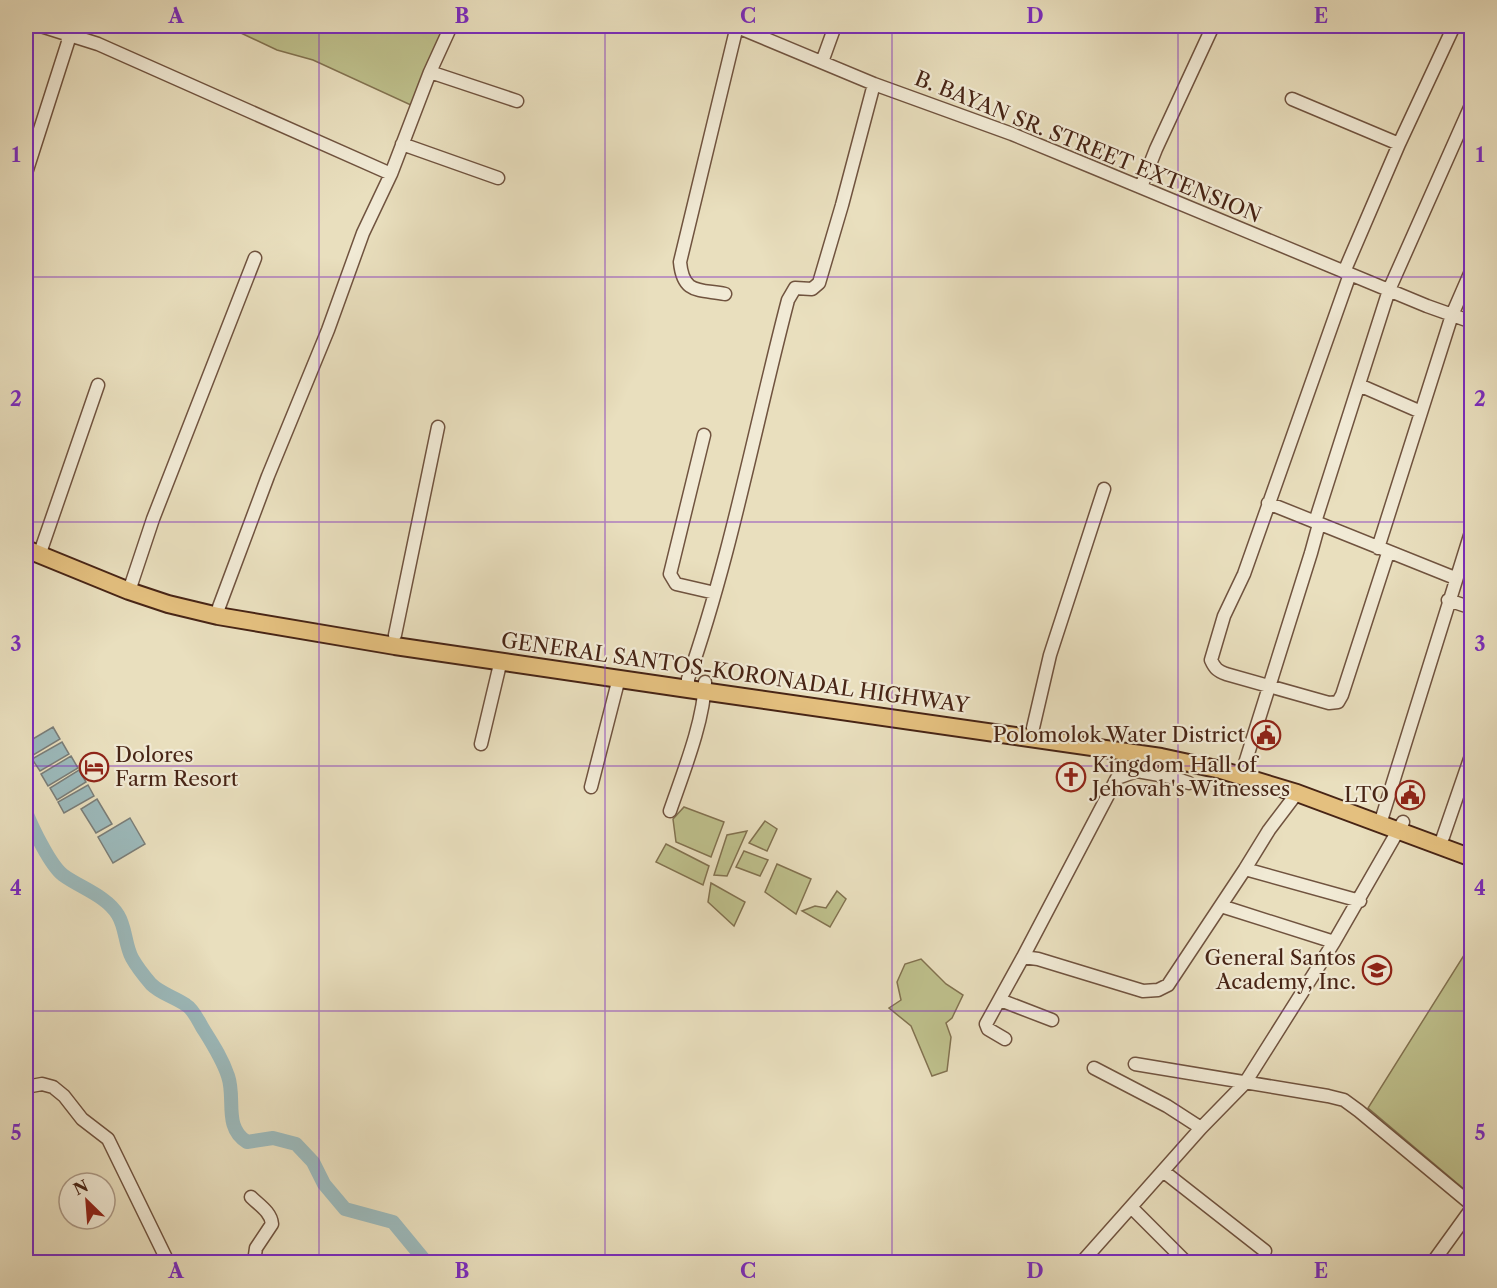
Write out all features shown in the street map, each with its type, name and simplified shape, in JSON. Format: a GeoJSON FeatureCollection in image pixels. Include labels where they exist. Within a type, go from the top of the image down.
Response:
{"type":"FeatureCollection","features":[{"type":"Feature","properties":{"kind":"highway","name":"GENERAL SANTOS-KORONADAL HIGHWAY"},"geometry":{"type":"LineString","coordinates":[[26,541],[34,548],[131,586],[168,604],[218,616],[395,635],[1242,772],[1270,774],[1381,819]]}},
{"type":"Feature","properties":{"kind":"highway","name":"GENERAL SANTOS-KORONADAL HIGHWAY"},"geometry":{"type":"LineString","coordinates":[[131,586],[268,620],[395,646],[619,678],[697,685],[1034,728],[1162,750],[1242,772],[1297,793],[1472,846]]}},
{"type":"Feature","properties":{"kind":"highway","name":"GENERAL SANTOS-KORONADAL HIGHWAY"},"geometry":{"type":"LineString","coordinates":[[1401,826],[1472,858]]}},
{"type":"Feature","properties":{"kind":"street"},"geometry":{"type":"LineString","coordinates":[[41,26],[67,30],[391,174]]}},
{"type":"Feature","properties":{"kind":"street"},"geometry":{"type":"LineString","coordinates":[[219,606],[268,476],[328,330],[360,242],[391,174],[430,72],[451,26]]}},
{"type":"Feature","properties":{"kind":"street"},"geometry":{"type":"LineString","coordinates":[[822,62],[835,26]]}},
{"type":"Feature","properties":{"kind":"street"},"geometry":{"type":"LineString","coordinates":[[1141,187],[1156,149],[1213,26]]}},
{"type":"Feature","properties":{"kind":"street"},"geometry":{"type":"LineString","coordinates":[[1454,26],[1399,144],[1347,273],[1244,574],[1224,616],[1211,660],[1218,671],[1329,703],[1338,702],[1342,695],[1421,412],[1452,315],[1472,269]]}},
{"type":"Feature","properties":{"kind":"street"},"geometry":{"type":"LineString","coordinates":[[725,294],[687,285],[680,262],[740,27]]}},
{"type":"Feature","properties":{"kind":"street","name":"B. BAYAN SR. STREET EXTENSION"},"geometry":{"type":"LineString","coordinates":[[740,27],[874,84],[1022,138],[1427,306],[1472,322]]}},
{"type":"Feature","properties":{"kind":"street"},"geometry":{"type":"LineString","coordinates":[[26,173],[68,42],[67,30]]}},
{"type":"Feature","properties":{"kind":"street"},"geometry":{"type":"LineString","coordinates":[[430,72],[517,101]]}},
{"type":"Feature","properties":{"kind":"street"},"geometry":{"type":"LineString","coordinates":[[670,811],[696,731],[697,685],[715,593],[788,300],[795,288],[812,289],[819,284],[874,84]]}},
{"type":"Feature","properties":{"kind":"street"},"geometry":{"type":"LineString","coordinates":[[1292,99],[1399,144]]}},
{"type":"Feature","properties":{"kind":"street"},"geometry":{"type":"LineString","coordinates":[[1242,772],[1311,554],[1317,523],[1389,290],[1470,108]]}},
{"type":"Feature","properties":{"kind":"street"},"geometry":{"type":"LineString","coordinates":[[402,144],[498,178]]}},
{"type":"Feature","properties":{"kind":"street"},"geometry":{"type":"LineString","coordinates":[[131,586],[153,519],[255,258]]}},
{"type":"Feature","properties":{"kind":"street"},"geometry":{"type":"LineString","coordinates":[[1360,382],[1407,397]]}},
{"type":"Feature","properties":{"kind":"street"},"geometry":{"type":"LineString","coordinates":[[1360,382],[1421,412]]}},
{"type":"Feature","properties":{"kind":"street"},"geometry":{"type":"LineString","coordinates":[[34,548],[98,385]]}},
{"type":"Feature","properties":{"kind":"street"},"geometry":{"type":"LineString","coordinates":[[395,635],[438,427]]}},
{"type":"Feature","properties":{"kind":"street"},"geometry":{"type":"LineString","coordinates":[[704,435],[670,574],[676,584],[715,593]]}},
{"type":"Feature","properties":{"kind":"street"},"geometry":{"type":"LineString","coordinates":[[1034,728],[1050,655],[1104,489]]}},
{"type":"Feature","properties":{"kind":"street"},"geometry":{"type":"LineString","coordinates":[[1268,503],[1455,578]]}},
{"type":"Feature","properties":{"kind":"street"},"geometry":{"type":"LineString","coordinates":[[1381,819],[1472,529]]}},
{"type":"Feature","properties":{"kind":"street"},"geometry":{"type":"LineString","coordinates":[[1449,600],[1472,608]]}},
{"type":"Feature","properties":{"kind":"street"},"geometry":{"type":"LineString","coordinates":[[481,744],[501,660]]}},
{"type":"Feature","properties":{"kind":"street"},"geometry":{"type":"LineString","coordinates":[[591,787],[619,678]]}},
{"type":"Feature","properties":{"kind":"street"},"geometry":{"type":"LineString","coordinates":[[1443,837],[1472,753]]}},
{"type":"Feature","properties":{"kind":"street"},"geometry":{"type":"LineString","coordinates":[[1171,777],[1175,760]]}},
{"type":"Feature","properties":{"kind":"street"},"geometry":{"type":"LineString","coordinates":[[1005,1039],[986,1026],[1118,778],[1137,771],[1189,783]]}},
{"type":"Feature","properties":{"kind":"street"},"geometry":{"type":"LineString","coordinates":[[1023,957],[1038,959],[1143,991],[1158,990],[1168,984],[1269,830],[1297,793]]}},
{"type":"Feature","properties":{"kind":"street"},"geometry":{"type":"LineString","coordinates":[[1082,1263],[1245,1083],[1360,901],[1401,826]]}},
{"type":"Feature","properties":{"kind":"street"},"geometry":{"type":"LineString","coordinates":[[1245,869],[1360,901]]}},
{"type":"Feature","properties":{"kind":"street"},"geometry":{"type":"LineString","coordinates":[[1221,906],[1334,942]]}},
{"type":"Feature","properties":{"kind":"street"},"geometry":{"type":"LineString","coordinates":[[1000,1000],[1052,1020]]}},
{"type":"Feature","properties":{"kind":"street"},"geometry":{"type":"LineString","coordinates":[[1135,1064],[1328,1096],[1344,1101],[1381,1129],[1472,1207],[1433,1263]]}},
{"type":"Feature","properties":{"kind":"street"},"geometry":{"type":"LineString","coordinates":[[1094,1068],[1167,1106],[1202,1128]]}},
{"type":"Feature","properties":{"kind":"street"},"geometry":{"type":"LineString","coordinates":[[26,1088],[42,1084],[53,1087],[64,1096],[82,1119],[108,1139],[168,1263]]}},
{"type":"Feature","properties":{"kind":"street"},"geometry":{"type":"LineString","coordinates":[[1163,1171],[1265,1251]]}},
{"type":"Feature","properties":{"kind":"street"},"geometry":{"type":"LineString","coordinates":[[251,1197],[272,1220],[272,1224],[256,1248],[254,1263]]}},
{"type":"Feature","properties":{"kind":"street"},"geometry":{"type":"LineString","coordinates":[[1131,1207],[1186,1263]]}},
{"type":"Feature","properties":{"kind":"green space"},"geometry":{"type":"Polygon","coordinates":[[[226,26],[449,26],[413,106],[313,60],[277,50],[226,26]]]}},
{"type":"Feature","properties":{"kind":"green space"},"geometry":{"type":"Polygon","coordinates":[[[684,807],[724,822],[711,857],[676,842],[673,819],[684,807]]]}},
{"type":"Feature","properties":{"kind":"green space"},"geometry":{"type":"Polygon","coordinates":[[[765,821],[777,829],[767,851],[749,843],[765,821]]]}},
{"type":"Feature","properties":{"kind":"green space"},"geometry":{"type":"Polygon","coordinates":[[[747,831],[727,876],[714,875],[727,835],[747,831]]]}},
{"type":"Feature","properties":{"kind":"green space"},"geometry":{"type":"Polygon","coordinates":[[[666,844],[709,866],[703,885],[656,862],[666,844]]]}},
{"type":"Feature","properties":{"kind":"green space"},"geometry":{"type":"Polygon","coordinates":[[[744,851],[768,860],[760,876],[736,867],[744,851]]]}},
{"type":"Feature","properties":{"kind":"green space"},"geometry":{"type":"Polygon","coordinates":[[[777,864],[811,879],[796,914],[765,892],[777,864]]]}},
{"type":"Feature","properties":{"kind":"green space"},"geometry":{"type":"Polygon","coordinates":[[[711,883],[745,902],[734,926],[708,902],[711,883]]]}},
{"type":"Feature","properties":{"kind":"green space"},"geometry":{"type":"Polygon","coordinates":[[[837,891],[846,899],[830,927],[802,911],[815,906],[826,908],[837,891]]]}},
{"type":"Feature","properties":{"kind":"green space"},"geometry":{"type":"Polygon","coordinates":[[[1471,944],[1471,1195],[1368,1108],[1471,944]]]}},
{"type":"Feature","properties":{"kind":"green space"},"geometry":{"type":"Polygon","coordinates":[[[921,959],[946,984],[963,995],[952,1018],[946,1023],[951,1037],[947,1071],[932,1076],[911,1026],[889,1008],[901,1000],[897,982],[905,964],[921,959]]]}},
{"type":"Feature","properties":{"kind":"water"},"geometry":{"type":"Polygon","coordinates":[[[53,727],[60,739],[30,757],[26,743],[53,727]]]}},
{"type":"Feature","properties":{"kind":"water"},"geometry":{"type":"Polygon","coordinates":[[[62,742],[69,754],[40,771],[32,759],[62,742]]]}},
{"type":"Feature","properties":{"kind":"water"},"geometry":{"type":"Polygon","coordinates":[[[71,756],[78,768],[48,786],[41,774],[71,756]]]}},
{"type":"Feature","properties":{"kind":"water"},"geometry":{"type":"Polygon","coordinates":[[[79,770],[86,782],[57,800],[50,788],[79,770]]]}},
{"type":"Feature","properties":{"kind":"water"},"geometry":{"type":"Polygon","coordinates":[[[88,785],[94,796],[64,813],[58,802],[88,785]]]}},
{"type":"Feature","properties":{"kind":"water"},"geometry":{"type":"Polygon","coordinates":[[[97,799],[112,824],[96,833],[81,809],[97,799]]]}},
{"type":"Feature","properties":{"kind":"water"},"geometry":{"type":"Polygon","coordinates":[[[130,818],[145,844],[113,863],[98,837],[130,818]]]}},
{"type":"Feature","properties":{"kind":"waterway"},"geometry":{"type":"LineString","coordinates":[[26,812],[32,827],[58,870],[113,908],[123,925],[132,958],[149,981],[159,990],[189,1007],[195,1015],[226,1069],[230,1085],[233,1121],[240,1136],[247,1142],[273,1138],[296,1144],[313,1162],[324,1184],[345,1209],[393,1222],[426,1262]]}},
{"type":"Feature","properties":{"kind":"place","name":"Polomolok Water District"},"geometry":{"type":"Point","coordinates":[1266,735]}},
{"type":"Feature","properties":{"kind":"place","name":"Dolores Farm Resort"},"geometry":{"type":"Point","coordinates":[94,767]}},
{"type":"Feature","properties":{"kind":"place","name":"Kingdom Hall of Jehovah's Witnesses"},"geometry":{"type":"Point","coordinates":[1071,777]}},
{"type":"Feature","properties":{"kind":"place","name":"LTO"},"geometry":{"type":"Point","coordinates":[1410,795]}},
{"type":"Feature","properties":{"kind":"place","name":"General Santos Academy, Inc."},"geometry":{"type":"Point","coordinates":[1377,970]}}]}
